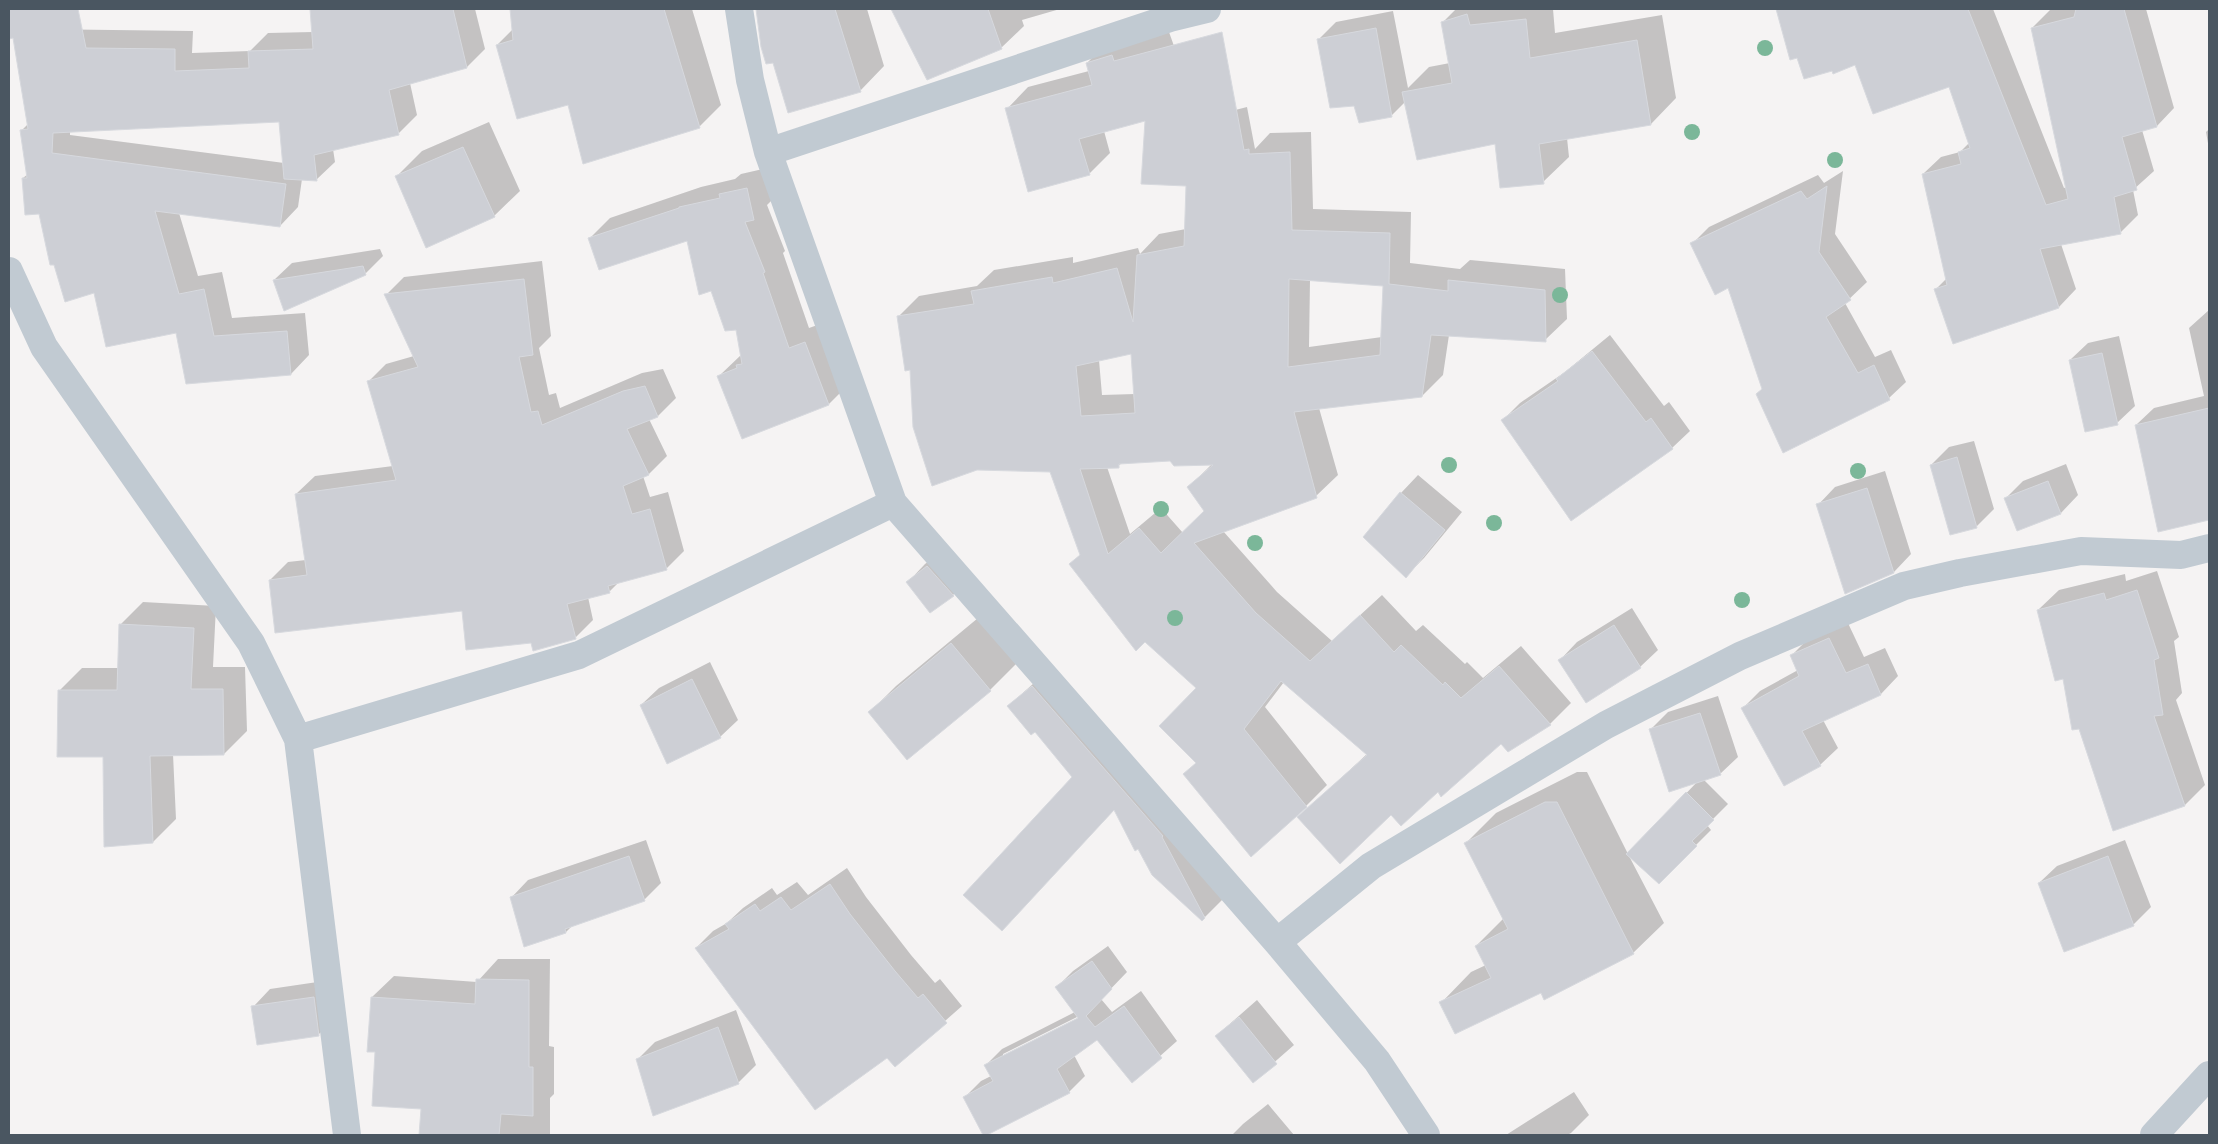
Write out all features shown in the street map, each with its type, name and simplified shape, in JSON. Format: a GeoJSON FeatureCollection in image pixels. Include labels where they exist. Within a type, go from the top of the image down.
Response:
{"type":"FeatureCollection","features":[{"type":"Feature","properties":{"kind":"street"},"geometry":{"type":"LineString","coordinates":[[739,9],[750,80],[768,152],[893,503],[1277,942],[1377,1061],[1426,1135]]}},
{"type":"Feature","properties":{"kind":"street"},"geometry":{"type":"LineString","coordinates":[[768,152],[1170,18],[1207,9]]}},
{"type":"Feature","properties":{"kind":"street"},"geometry":{"type":"LineString","coordinates":[[9,271],[44,347],[251,643],[298,739],[348,1135]]}},
{"type":"Feature","properties":{"kind":"street"},"geometry":{"type":"LineString","coordinates":[[298,739],[579,656],[893,503]]}},
{"type":"Feature","properties":{"kind":"street"},"geometry":{"type":"LineString","coordinates":[[1277,942],[1371,866],[1606,725],[1740,656],[1904,586],[1951,575],[2081,551],[2181,555],[2209,548]]}},
{"type":"Feature","properties":{"kind":"street"},"geometry":{"type":"LineString","coordinates":[[2154,1135],[2209,1075]]}},
{"type":"Feature","properties":{"kind":"building"},"geometry":{"type":"Polygon","coordinates":[[[9,9],[78,9],[86,48],[175,49],[175,71],[249,68],[248,51],[313,49],[310,9],[453,9],[467,68],[389,90],[399,135],[314,155],[317,181],[284,179],[279,122],[53,133],[52,153],[286,184],[280,227],[155,211],[179,294],[204,289],[214,336],[287,331],[291,375],[186,384],[176,333],[106,347],[94,293],[65,302],[54,265],[50,265],[39,214],[25,215],[22,178],[27,178],[20,130],[28,129],[13,38],[9,39],[9,9]]]}},
{"type":"Feature","properties":{"kind":"building"},"geometry":{"type":"Polygon","coordinates":[[[510,9],[664,9],[700,128],[583,164],[568,105],[517,119],[496,45],[513,40],[510,9]]]}},
{"type":"Feature","properties":{"kind":"building"},"geometry":{"type":"Polygon","coordinates":[[[756,9],[835,9],[861,92],[788,113],[773,63],[766,64],[761,47],[756,9]]]}},
{"type":"Feature","properties":{"kind":"building"},"geometry":{"type":"Polygon","coordinates":[[[891,9],[988,9],[1002,49],[927,80],[891,9]]]}},
{"type":"Feature","properties":{"kind":"building"},"geometry":{"type":"Polygon","coordinates":[[[1776,9],[1968,9],[2046,205],[2068,199],[2031,28],[2074,17],[2076,9],[2124,9],[2157,127],[2122,137],[2137,190],[2114,197],[2121,234],[2040,249],[2059,308],[1953,344],[1934,289],[1947,285],[1922,174],[1961,164],[1958,152],[1970,148],[1949,87],[1873,114],[1855,65],[1833,74],[1832,71],[1804,79],[1797,58],[1790,60],[1776,9]]]}},
{"type":"Feature","properties":{"kind":"building"},"geometry":{"type":"Polygon","coordinates":[[[1467,14],[1470,25],[1526,19],[1530,58],[1637,40],[1651,125],[1539,144],[1544,184],[1500,188],[1495,144],[1417,160],[1402,92],[1452,83],[1441,22],[1467,14]]]}},
{"type":"Feature","properties":{"kind":"building"},"geometry":{"type":"Polygon","coordinates":[[[1376,28],[1392,117],[1359,123],[1354,106],[1330,108],[1317,39],[1376,28]]]}},
{"type":"Feature","properties":{"kind":"building"},"geometry":{"type":"Polygon","coordinates":[[[1222,32],[1244,150],[1249,149],[1249,154],[1290,152],[1292,230],[1390,233],[1389,284],[1448,291],[1448,280],[1545,290],[1546,342],[1431,335],[1422,397],[1294,412],[1317,498],[1194,543],[1256,613],[1310,661],[1360,615],[1394,652],[1401,645],[1443,685],[1445,682],[1461,698],[1499,666],[1551,725],[1508,752],[1501,744],[1441,797],[1438,792],[1401,826],[1391,815],[1340,864],[1297,817],[1367,755],[1281,681],[1244,729],[1307,807],[1251,857],[1183,774],[1196,763],[1159,726],[1196,688],[1145,642],[1136,651],[1069,564],[1080,555],[1050,472],[977,470],[932,486],[913,427],[910,370],[905,371],[897,316],[974,304],[971,291],[1052,277],[1053,283],[1117,268],[1133,322],[1137,255],[1184,246],[1186,186],[1141,184],[1145,121],[1079,139],[1090,175],[1028,192],[1005,108],[1092,85],[1086,63],[1112,55],[1114,61],[1222,32]],[[1289,279],[1288,367],[1380,355],[1383,286],[1289,279]],[[1131,354],[1076,366],[1081,416],[1135,413],[1131,354]],[[1170,461],[1119,464],[1119,468],[1080,469],[1108,554],[1139,528],[1161,553],[1204,511],[1187,487],[1213,465],[1174,466],[1170,461]]]}},
{"type":"Feature","properties":{"kind":"building"},"geometry":{"type":"Polygon","coordinates":[[[463,147],[495,217],[426,248],[395,176],[463,147]]]}},
{"type":"Feature","properties":{"kind":"building"},"geometry":{"type":"Polygon","coordinates":[[[1827,186],[1819,252],[1851,300],[1826,317],[1858,373],[1874,365],[1890,400],[1783,453],[1756,394],[1762,389],[1728,288],[1715,295],[1690,243],[1801,191],[1807,199],[1827,186]]]}},
{"type":"Feature","properties":{"kind":"building"},"geometry":{"type":"Polygon","coordinates":[[[747,188],[754,220],[745,222],[765,272],[763,273],[789,348],[805,342],[829,405],[742,439],[717,376],[737,368],[736,365],[742,364],[736,330],[725,331],[711,291],[699,295],[687,241],[599,270],[588,238],[679,207],[720,198],[719,194],[747,188]]]}},
{"type":"Feature","properties":{"kind":"building"},"geometry":{"type":"Polygon","coordinates":[[[363,266],[366,275],[284,311],[273,280],[363,266]]]}},
{"type":"Feature","properties":{"kind":"building"},"geometry":{"type":"Polygon","coordinates":[[[524,279],[533,355],[519,357],[531,412],[538,411],[542,425],[623,391],[645,386],[658,417],[627,429],[649,475],[623,486],[632,514],[650,509],[667,570],[608,586],[610,593],[567,604],[576,639],[533,651],[531,643],[466,650],[462,611],[275,633],[269,580],[307,575],[295,494],[396,480],[367,381],[418,367],[384,294],[524,279]]]}},
{"type":"Feature","properties":{"kind":"building"},"geometry":{"type":"Polygon","coordinates":[[[1592,351],[1646,422],[1651,418],[1673,449],[1571,521],[1501,420],[1558,381],[1556,379],[1592,351]]]}},
{"type":"Feature","properties":{"kind":"building"},"geometry":{"type":"Polygon","coordinates":[[[2102,353],[2118,425],[2085,432],[2069,360],[2102,353]]]}},
{"type":"Feature","properties":{"kind":"building"},"geometry":{"type":"Polygon","coordinates":[[[2209,408],[2209,520],[2158,532],[2135,425],[2209,408]]]}},
{"type":"Feature","properties":{"kind":"building"},"geometry":{"type":"Polygon","coordinates":[[[1957,457],[1977,528],[1950,535],[1930,465],[1957,457]]]}},
{"type":"Feature","properties":{"kind":"building"},"geometry":{"type":"Polygon","coordinates":[[[2048,481],[2061,514],[2017,531],[2004,498],[2048,481]]]}},
{"type":"Feature","properties":{"kind":"building"},"geometry":{"type":"Polygon","coordinates":[[[1867,488],[1894,573],[1845,594],[1816,504],[1867,488]]]}},
{"type":"Feature","properties":{"kind":"building"},"geometry":{"type":"Polygon","coordinates":[[[1400,492],[1445,530],[1406,578],[1363,537],[1400,492]]]}},
{"type":"Feature","properties":{"kind":"building"},"geometry":{"type":"Polygon","coordinates":[[[927,566],[954,596],[930,613],[906,582],[927,566]]]}},
{"type":"Feature","properties":{"kind":"building"},"geometry":{"type":"Polygon","coordinates":[[[2137,590],[2159,658],[2154,660],[2163,715],[2154,716],[2185,806],[2113,831],[2079,729],[2072,730],[2063,679],[2055,681],[2037,610],[2104,593],[2106,600],[2137,590]]]}},
{"type":"Feature","properties":{"kind":"building"},"geometry":{"type":"Polygon","coordinates":[[[119,624],[194,628],[191,689],[223,689],[224,755],[150,756],[153,843],[104,847],[103,757],[57,757],[58,690],[117,690],[119,624]]]}},
{"type":"Feature","properties":{"kind":"building"},"geometry":{"type":"Polygon","coordinates":[[[1614,625],[1641,668],[1586,703],[1558,660],[1614,625]]]}},
{"type":"Feature","properties":{"kind":"building"},"geometry":{"type":"Polygon","coordinates":[[[1829,638],[1846,673],[1868,664],[1881,695],[1802,731],[1821,766],[1784,786],[1741,708],[1799,676],[1790,655],[1829,638]]]}},
{"type":"Feature","properties":{"kind":"building"},"geometry":{"type":"Polygon","coordinates":[[[951,643],[991,691],[907,760],[868,712],[951,643]]]}},
{"type":"Feature","properties":{"kind":"building"},"geometry":{"type":"Polygon","coordinates":[[[692,679],[721,738],[667,764],[640,705],[692,679]]]}},
{"type":"Feature","properties":{"kind":"building"},"geometry":{"type":"Polygon","coordinates":[[[1032,686],[1163,836],[1205,918],[1202,921],[1152,875],[1138,849],[1135,851],[1114,810],[1002,931],[963,895],[1072,777],[1035,732],[1031,735],[1007,706],[1032,686]]]}},
{"type":"Feature","properties":{"kind":"building"},"geometry":{"type":"Polygon","coordinates":[[[1700,713],[1721,775],[1669,792],[1649,729],[1700,713]]]}},
{"type":"Feature","properties":{"kind":"building"},"geometry":{"type":"Polygon","coordinates":[[[1686,792],[1714,820],[1692,841],[1697,846],[1659,884],[1626,854],[1686,792]]]}},
{"type":"Feature","properties":{"kind":"building"},"geometry":{"type":"Polygon","coordinates":[[[1545,802],[1557,802],[1634,954],[1544,1000],[1541,993],[1455,1034],[1439,1002],[1491,978],[1475,946],[1508,929],[1464,843],[1545,802]]]}},
{"type":"Feature","properties":{"kind":"building"},"geometry":{"type":"Polygon","coordinates":[[[629,856],[645,901],[565,929],[566,933],[524,947],[510,897],[629,856]]]}},
{"type":"Feature","properties":{"kind":"building"},"geometry":{"type":"Polygon","coordinates":[[[2108,856],[2134,926],[2064,952],[2038,883],[2108,856]]]}},
{"type":"Feature","properties":{"kind":"building"},"geometry":{"type":"Polygon","coordinates":[[[830,884],[850,914],[895,971],[918,998],[923,994],[947,1023],[895,1067],[887,1058],[815,1110],[695,948],[729,929],[725,924],[755,904],[760,911],[781,897],[791,910],[830,884]]]}},
{"type":"Feature","properties":{"kind":"building"},"geometry":{"type":"Polygon","coordinates":[[[1092,961],[1112,989],[1086,1016],[1095,1027],[1124,1006],[1162,1058],[1132,1083],[1097,1040],[1057,1069],[1070,1093],[987,1135],[983,1135],[963,1097],[993,1081],[984,1065],[1078,1018],[1055,987],[1092,961]]]}},
{"type":"Feature","properties":{"kind":"building"},"geometry":{"type":"Polygon","coordinates":[[[476,979],[529,980],[529,1067],[533,1067],[533,1116],[501,1114],[499,1135],[419,1135],[421,1109],[372,1106],[375,1052],[367,1052],[371,997],[475,1004],[476,979]]]}},
{"type":"Feature","properties":{"kind":"building"},"geometry":{"type":"Polygon","coordinates":[[[314,997],[319,1036],[257,1045],[251,1006],[314,997]]]}},
{"type":"Feature","properties":{"kind":"building"},"geometry":{"type":"Polygon","coordinates":[[[1239,1017],[1277,1064],[1253,1083],[1215,1036],[1239,1017]]]}},
{"type":"Feature","properties":{"kind":"building"},"geometry":{"type":"Polygon","coordinates":[[[718,1027],[739,1084],[653,1116],[636,1059],[718,1027]]]}}]}
